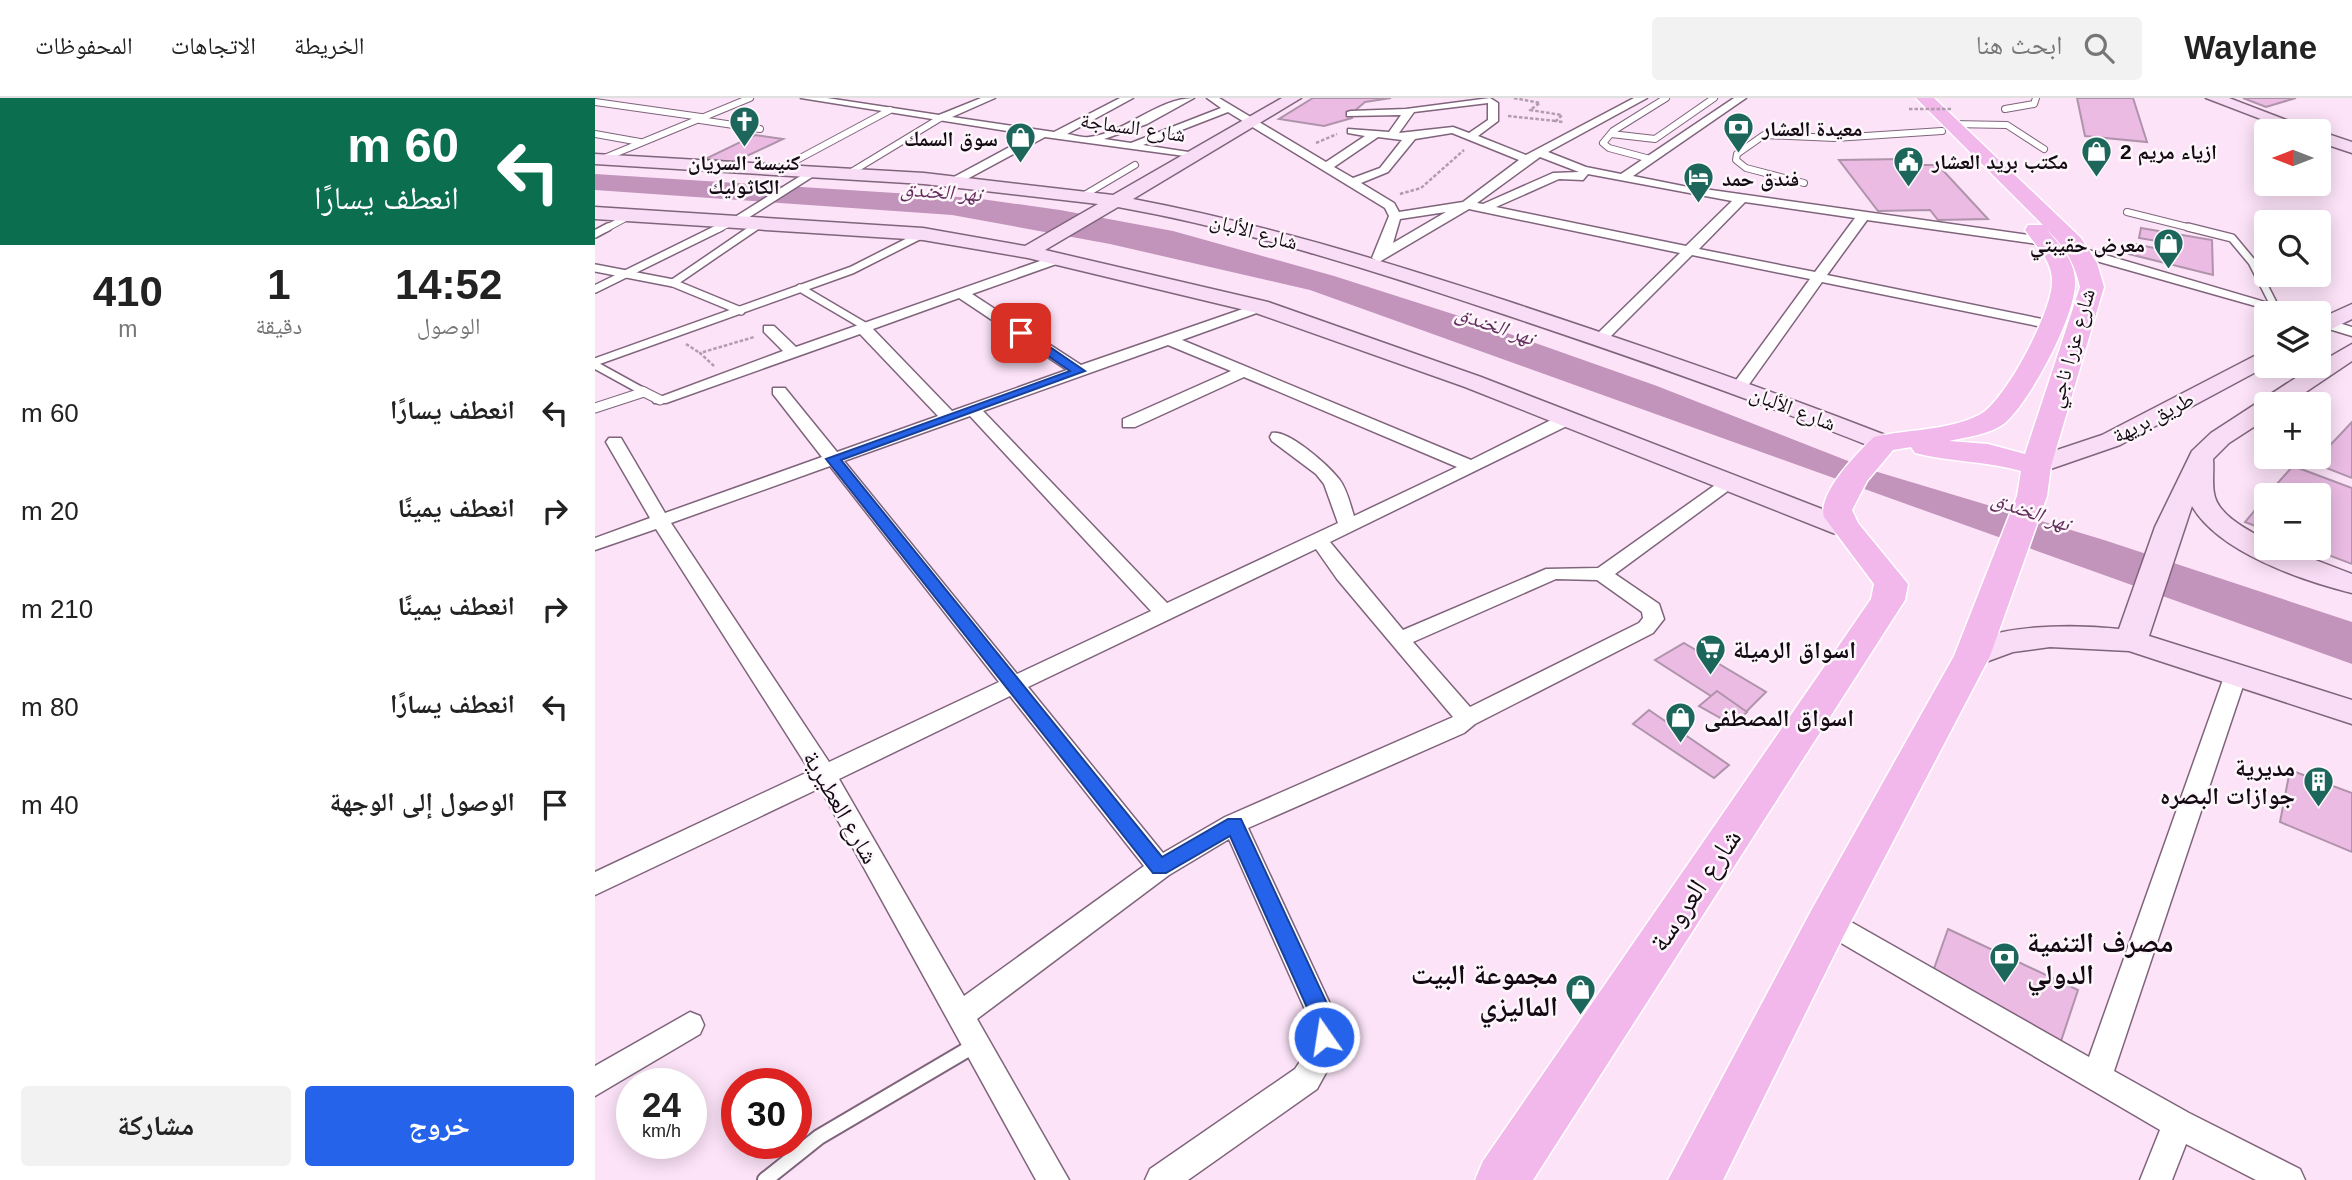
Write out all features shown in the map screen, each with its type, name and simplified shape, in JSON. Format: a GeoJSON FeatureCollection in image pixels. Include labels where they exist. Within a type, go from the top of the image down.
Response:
{"type":"FeatureCollection","features":[{"type":"Feature","properties":{"kind":"main road"},"geometry":{"type":"LineString","coordinates":[[1042,252],[1112,204],[1293,98]]}},
{"type":"Feature","properties":{"kind":"main road"},"geometry":{"type":"LineString","coordinates":[[2214,98],[2273,119]]}},
{"type":"Feature","properties":{"kind":"main road","name":"شارع عزرا ناجي"},"geometry":{"type":"LineString","coordinates":[[1913,102],[1949,122],[2080,252],[2092,287],[2034,481],[1972,656]]}},
{"type":"Feature","properties":{"kind":"main road","name":"شارع عزرا ناجي"},"geometry":{"type":"LineString","coordinates":[[1875,451],[1976,426],[1994,418],[2052,325],[2064,282],[2059,260],[2045,240],[1949,122]]}},
{"type":"Feature","properties":{"kind":"main road"},"geometry":{"type":"LineString","coordinates":[[2331,140],[2352,148]]}},
{"type":"Feature","properties":{"kind":"main road","name":"شارع الألبان"},"geometry":{"type":"LineString","coordinates":[[599,159],[956,181],[1081,197],[1212,219],[1377,259],[1739,387],[1875,451]]}},
{"type":"Feature","properties":{"kind":"main road"},"geometry":{"type":"LineString","coordinates":[[595,213],[923,234],[1042,252],[1260,307],[1731,482],[1841,514],[1875,451],[1988,453],[2034,481]]}},
{"type":"Feature","properties":{"kind":"main road"},"geometry":{"type":"LineString","coordinates":[[2331,320],[2352,310]]}},
{"type":"Feature","properties":{"kind":"main road"},"geometry":{"type":"LineString","coordinates":[[2290,392],[2352,351]]}},
{"type":"Feature","properties":{"kind":"main road","name":"طريق بريهة"},"geometry":{"type":"LineString","coordinates":[[2034,481],[2254,363]]}},
{"type":"Feature","properties":{"kind":"main road"},"geometry":{"type":"LineString","coordinates":[[2131,641],[2169,527],[2201,457],[2220,438],[2254,416]]}},
{"type":"Feature","properties":{"kind":"main road"},"geometry":{"type":"LineString","coordinates":[[2201,457],[2200,497],[2209,513],[2256,546],[2352,584]]}},
{"type":"Feature","properties":{"kind":"main road","name":"شارع العروسة"},"geometry":{"type":"LineString","coordinates":[[1501,1180],[1888,600],[1891,584],[1841,514]]}},
{"type":"Feature","properties":{"kind":"main road"},"geometry":{"type":"LineString","coordinates":[[1695,1180],[1828,922],[1972,656],[2000,643],[2047,636],[2081,635],[2131,641],[2352,712]]}},
{"type":"Feature","properties":{"kind":"street","name":"شارع السماجة"},"geometry":{"type":"LineString","coordinates":[[806,98],[1195,156]]}},
{"type":"Feature","properties":{"kind":"street"},"geometry":{"type":"LineString","coordinates":[[942,117],[990,98]]}},
{"type":"Feature","properties":{"kind":"street"},"geometry":{"type":"LineString","coordinates":[[956,181],[1128,98]]}},
{"type":"Feature","properties":{"kind":"street"},"geometry":{"type":"LineString","coordinates":[[1091,140],[1143,122],[1189,98]]}},
{"type":"Feature","properties":{"kind":"street"},"geometry":{"type":"LineString","coordinates":[[1212,98],[1390,206],[1395,216],[1377,259]]}},
{"type":"Feature","properties":{"kind":"street"},"geometry":{"type":"LineString","coordinates":[[1377,259],[1467,205],[1527,159],[1642,98]]}},
{"type":"Feature","properties":{"kind":"street"},"geometry":{"type":"LineString","coordinates":[[1540,153],[1583,170],[1621,179],[1741,98]]}},
{"type":"Feature","properties":{"kind":"street"},"geometry":{"type":"LineString","coordinates":[[1352,114],[1491,103],[1493,121],[1478,138]]}},
{"type":"Feature","properties":{"kind":"street"},"geometry":{"type":"LineString","coordinates":[[1131,145],[1243,104]]}},
{"type":"Feature","properties":{"kind":"street"},"geometry":{"type":"LineString","coordinates":[[1392,136],[1402,108]]}},
{"type":"Feature","properties":{"kind":"street"},"geometry":{"type":"LineString","coordinates":[[1352,131],[1411,136],[1453,130],[1527,159]]}},
{"type":"Feature","properties":{"kind":"street"},"geometry":{"type":"LineString","coordinates":[[1326,167],[1375,134]]}},
{"type":"Feature","properties":{"kind":"street"},"geometry":{"type":"LineString","coordinates":[[1352,183],[1384,170],[1411,136]]}},
{"type":"Feature","properties":{"kind":"street"},"geometry":{"type":"LineString","coordinates":[[731,222],[814,172]]}},
{"type":"Feature","properties":{"kind":"street"},"geometry":{"type":"LineString","coordinates":[[1487,207],[1557,175],[1621,179],[1863,216],[2045,240]]}},
{"type":"Feature","properties":{"kind":"street"},"geometry":{"type":"LineString","coordinates":[[1601,338],[1743,197]]}},
{"type":"Feature","properties":{"kind":"street"},"geometry":{"type":"LineString","coordinates":[[1395,216],[1467,205],[1487,207],[2052,325]]}},
{"type":"Feature","properties":{"kind":"street"},"geometry":{"type":"LineString","coordinates":[[1739,387],[1863,216]]}},
{"type":"Feature","properties":{"kind":"street"},"geometry":{"type":"LineString","coordinates":[[660,400],[962,294],[1042,252]]}},
{"type":"Feature","properties":{"kind":"street"},"geometry":{"type":"LineString","coordinates":[[2080,252],[2254,301]]}},
{"type":"Feature","properties":{"kind":"street"},"geometry":{"type":"LineString","coordinates":[[962,294],[1079,371]]}},
{"type":"Feature","properties":{"kind":"street"},"geometry":{"type":"LineString","coordinates":[[595,544],[1260,307]]}},
{"type":"Feature","properties":{"kind":"street"},"geometry":{"type":"LineString","coordinates":[[2331,326],[2352,332]]}},
{"type":"Feature","properties":{"kind":"street"},"geometry":{"type":"LineString","coordinates":[[866,328],[949,418]]}},
{"type":"Feature","properties":{"kind":"street"},"geometry":{"type":"LineString","coordinates":[[771,330],[795,354]]}},
{"type":"Feature","properties":{"kind":"street"},"geometry":{"type":"LineString","coordinates":[[1170,340],[1472,467]]}},
{"type":"Feature","properties":{"kind":"street"},"geometry":{"type":"LineString","coordinates":[[1129,424],[1244,371]]}},
{"type":"Feature","properties":{"kind":"street"},"geometry":{"type":"LineString","coordinates":[[779,391],[1160,868]]}},
{"type":"Feature","properties":{"kind":"street"},"geometry":{"type":"LineString","coordinates":[[973,410],[1164,612]]}},
{"type":"Feature","properties":{"kind":"street"},"geometry":{"type":"LineString","coordinates":[[595,884],[1347,524],[1472,467],[1567,419]]}},
{"type":"Feature","properties":{"kind":"street"},"geometry":{"type":"LineString","coordinates":[[1278,437],[1322,470],[1333,483],[1347,524]]}},
{"type":"Feature","properties":{"kind":"street","name":"شارع العطيرية"},"geometry":{"type":"LineString","coordinates":[[615,442],[660,520],[824,774],[1053,1180]]}},
{"type":"Feature","properties":{"kind":"street"},"geometry":{"type":"LineString","coordinates":[[1602,574],[1731,482]]}},
{"type":"Feature","properties":{"kind":"street"},"geometry":{"type":"LineString","coordinates":[[1318,538],[1344,575],[1467,718]]}},
{"type":"Feature","properties":{"kind":"street"},"geometry":{"type":"LineString","coordinates":[[960,1015],[1160,868],[1234,824],[1456,727],[1467,718],[1646,628],[1654,619],[1652,609],[1602,574],[1553,573],[1401,639]]}},
{"type":"Feature","properties":{"kind":"street"},"geometry":{"type":"LineString","coordinates":[[2097,1076],[2236,674]]}},
{"type":"Feature","properties":{"kind":"street"},"geometry":{"type":"LineString","coordinates":[[1161,1180],[1306,1079],[1324,1051],[1325,1023],[1234,824]]}},
{"type":"Feature","properties":{"kind":"street"},"geometry":{"type":"LineString","coordinates":[[1828,922],[2178,1124],[2288,1180]]}},
{"type":"Feature","properties":{"kind":"street"},"geometry":{"type":"LineString","coordinates":[[595,1082],[690,1025]]}},
{"type":"Feature","properties":{"kind":"street"},"geometry":{"type":"LineString","coordinates":[[2156,1180],[2178,1124]]}},
{"type":"Feature","properties":{"kind":"lane"},"geometry":{"type":"LineString","coordinates":[[595,108],[623,98]]}},
{"type":"Feature","properties":{"kind":"lane"},"geometry":{"type":"LineString","coordinates":[[599,159],[750,98]]}},
{"type":"Feature","properties":{"kind":"lane"},"geometry":{"type":"LineString","coordinates":[[1650,159],[1606,147],[1603,142],[1666,98]]}},
{"type":"Feature","properties":{"kind":"lane"},"geometry":{"type":"LineString","coordinates":[[1611,134],[1655,139],[1714,98]]}},
{"type":"Feature","properties":{"kind":"lane"},"geometry":{"type":"LineString","coordinates":[[2005,109],[2034,104],[2036,98]]}},
{"type":"Feature","properties":{"kind":"lane"},"geometry":{"type":"LineString","coordinates":[[595,102],[760,129]]}},
{"type":"Feature","properties":{"kind":"lane"},"geometry":{"type":"LineString","coordinates":[[778,170],[890,110]]}},
{"type":"Feature","properties":{"kind":"lane"},"geometry":{"type":"LineString","coordinates":[[848,174],[942,117]]}},
{"type":"Feature","properties":{"kind":"lane"},"geometry":{"type":"LineString","coordinates":[[1804,183],[1746,169],[1736,160],[1737,154],[1757,137],[1764,135],[1835,138],[1949,122],[2007,125],[2044,149]]}},
{"type":"Feature","properties":{"kind":"lane"},"geometry":{"type":"LineString","coordinates":[[595,134],[643,142]]}},
{"type":"Feature","properties":{"kind":"lane"},"geometry":{"type":"LineString","coordinates":[[1081,197],[1135,164]]}},
{"type":"Feature","properties":{"kind":"lane"},"geometry":{"type":"LineString","coordinates":[[2127,212],[2232,237],[2252,262],[2272,301]]}},
{"type":"Feature","properties":{"kind":"lane"},"geometry":{"type":"LineString","coordinates":[[595,234],[631,215]]}},
{"type":"Feature","properties":{"kind":"lane"},"geometry":{"type":"LineString","coordinates":[[595,289],[731,222]]}},
{"type":"Feature","properties":{"kind":"lane"},"geometry":{"type":"LineString","coordinates":[[673,283],[758,225]]}},
{"type":"Feature","properties":{"kind":"lane"},"geometry":{"type":"LineString","coordinates":[[595,364],[852,270],[923,234]]}},
{"type":"Feature","properties":{"kind":"lane"},"geometry":{"type":"LineString","coordinates":[[595,268],[673,283],[741,311]]}},
{"type":"Feature","properties":{"kind":"lane"},"geometry":{"type":"LineString","coordinates":[[800,288],[866,328]]}},
{"type":"Feature","properties":{"kind":"lane"},"geometry":{"type":"LineString","coordinates":[[595,364],[660,400]]}},
{"type":"Feature","properties":{"kind":"lane"},"geometry":{"type":"LineString","coordinates":[[595,408],[643,392]]}},
{"type":"Feature","properties":{"kind":"lane"},"geometry":{"type":"LineString","coordinates":[[765,1180],[819,1136],[977,1044]]}},
{"type":"Feature","properties":{"kind":"path"},"geometry":{"type":"LineString","coordinates":[[1514,98],[1540,103],[1530,110],[1562,115],[1556,121]]}},
{"type":"Feature","properties":{"kind":"path"},"geometry":{"type":"LineString","coordinates":[[1913,102],[1949,122]]}},
{"type":"Feature","properties":{"kind":"path"},"geometry":{"type":"LineString","coordinates":[[1491,103],[1588,127]]}},
{"type":"Feature","properties":{"kind":"path"},"geometry":{"type":"LineString","coordinates":[[1299,150],[1347,130],[1352,131]]}},
{"type":"Feature","properties":{"kind":"path"},"geometry":{"type":"LineString","coordinates":[[1379,200],[1421,188],[1478,138]]}},
{"type":"Feature","properties":{"kind":"path"},"geometry":{"type":"LineString","coordinates":[[726,378],[700,353],[771,330]]}},
{"type":"Feature","properties":{"kind":"shaded area","name":"نهر الخندق"},"geometry":{"type":"Polygon","coordinates":[[[595,174],[974,198],[1060,210],[1173,231],[1334,276],[1456,315],[1657,386],[1871,470],[2104,540],[2352,622],[2352,664],[1310,290],[1110,244],[952,215],[595,190],[595,174]]]}},
{"type":"Feature","properties":{"kind":"building"},"geometry":{"type":"Polygon","coordinates":[[[1313,98],[1391,98],[1365,102],[1351,114],[1352,118],[1324,126],[1279,119],[1313,98]]]}},
{"type":"Feature","properties":{"kind":"building"},"geometry":{"type":"Polygon","coordinates":[[[2077,98],[2133,98],[2147,142],[2085,136],[2077,98]]]}},
{"type":"Feature","properties":{"kind":"building"},"geometry":{"type":"Polygon","coordinates":[[[2243,98],[2296,98],[2266,107],[2243,98]]]}},
{"type":"Feature","properties":{"kind":"building","name":"كنيسة السريان الكاثوليك"},"geometry":{"type":"Polygon","coordinates":[[[755,135],[783,139],[734,162],[705,159],[755,135]]]}},
{"type":"Feature","properties":{"kind":"building","name":"مكتب بريد العشار"},"geometry":{"type":"Polygon","coordinates":[[[1904,159],[1909,165],[1938,165],[1988,219],[1938,220],[1930,210],[1878,211],[1839,160],[1904,159]]]}},
{"type":"Feature","properties":{"kind":"building"},"geometry":{"type":"Polygon","coordinates":[[[2141,228],[2212,240],[2213,275],[2129,254],[2135,244],[2179,253],[2180,245],[2139,238],[2141,228]]]}},
{"type":"Feature","properties":{"kind":"building"},"geometry":{"type":"Polygon","coordinates":[[[2352,422],[2352,478],[2329,469],[2331,444],[2352,422]]]}},
{"type":"Feature","properties":{"kind":"building"},"geometry":{"type":"Polygon","coordinates":[[[2290,469],[2301,469],[2352,488],[2352,564],[2331,556],[2331,483],[2278,483],[2290,469]]]}},
{"type":"Feature","properties":{"kind":"building"},"geometry":{"type":"Polygon","coordinates":[[[2254,511],[2254,525],[2245,522],[2254,511]]]}},
{"type":"Feature","properties":{"kind":"building","name":"اسواق الرميلة"},"geometry":{"type":"Polygon","coordinates":[[[1684,643],[1766,692],[1742,716],[1655,660],[1684,643]]]}},
{"type":"Feature","properties":{"kind":"building"},"geometry":{"type":"Polygon","coordinates":[[[1717,691],[1747,712],[1733,725],[1699,706],[1717,691]]]}},
{"type":"Feature","properties":{"kind":"building","name":"اسواق المصطفى"},"geometry":{"type":"Polygon","coordinates":[[[1649,710],[1729,765],[1714,778],[1633,724],[1649,710]]]}},
{"type":"Feature","properties":{"kind":"building","name":"مديرية جوازات البصره"},"geometry":{"type":"Polygon","coordinates":[[[2290,770],[2352,793],[2352,852],[2280,822],[2290,770]]]}},
{"type":"Feature","properties":{"kind":"building","name":"مصرف التنمية الدولي"},"geometry":{"type":"Polygon","coordinates":[[[1948,929],[2078,990],[2060,1044],[1930,980],[1948,929]]]}},
{"type":"Feature","properties":{"kind":"place","name":"كنيسة السريان الكاثوليك"},"geometry":{"type":"Point","coordinates":[744,149]}},
{"type":"Feature","properties":{"kind":"place","name":"معيدة العشار"},"geometry":{"type":"Point","coordinates":[1739,155]}},
{"type":"Feature","properties":{"kind":"place","name":"سوق السمك"},"geometry":{"type":"Point","coordinates":[1021,165]}},
{"type":"Feature","properties":{"kind":"place","name":"ازياء مريم 2"},"geometry":{"type":"Point","coordinates":[2097,178]}},
{"type":"Feature","properties":{"kind":"place","name":"مكتب بريد العشار"},"geometry":{"type":"Point","coordinates":[1909,188]}},
{"type":"Feature","properties":{"kind":"place","name":"فندق حمد"},"geometry":{"type":"Point","coordinates":[1699,205]}},
{"type":"Feature","properties":{"kind":"place","name":"معرض حقيبتي"},"geometry":{"type":"Point","coordinates":[2168,271]}},
{"type":"Feature","properties":{"kind":"place","name":"اسواق الرميلة"},"geometry":{"type":"Point","coordinates":[1710,676]}},
{"type":"Feature","properties":{"kind":"place","name":"اسواق المصطفى"},"geometry":{"type":"Point","coordinates":[1681,744]}},
{"type":"Feature","properties":{"kind":"place","name":"مديرية جوازات البصره"},"geometry":{"type":"Point","coordinates":[2318,808]}},
{"type":"Feature","properties":{"kind":"place","name":"مصرف التنمية الدولي"},"geometry":{"type":"Point","coordinates":[2004,985]}},
{"type":"Feature","properties":{"kind":"place","name":"مجموعة البيت الماليزي"},"geometry":{"type":"Point","coordinates":[1581,1017]}},
{"type":"Feature","properties":{"kind":"route"},"geometry":{"type":"LineString","coordinates":[[1021,333],[1079,371],[833,459],[1160,868],[1234,824],[1325,1023],[1324,1037]]}}]}
